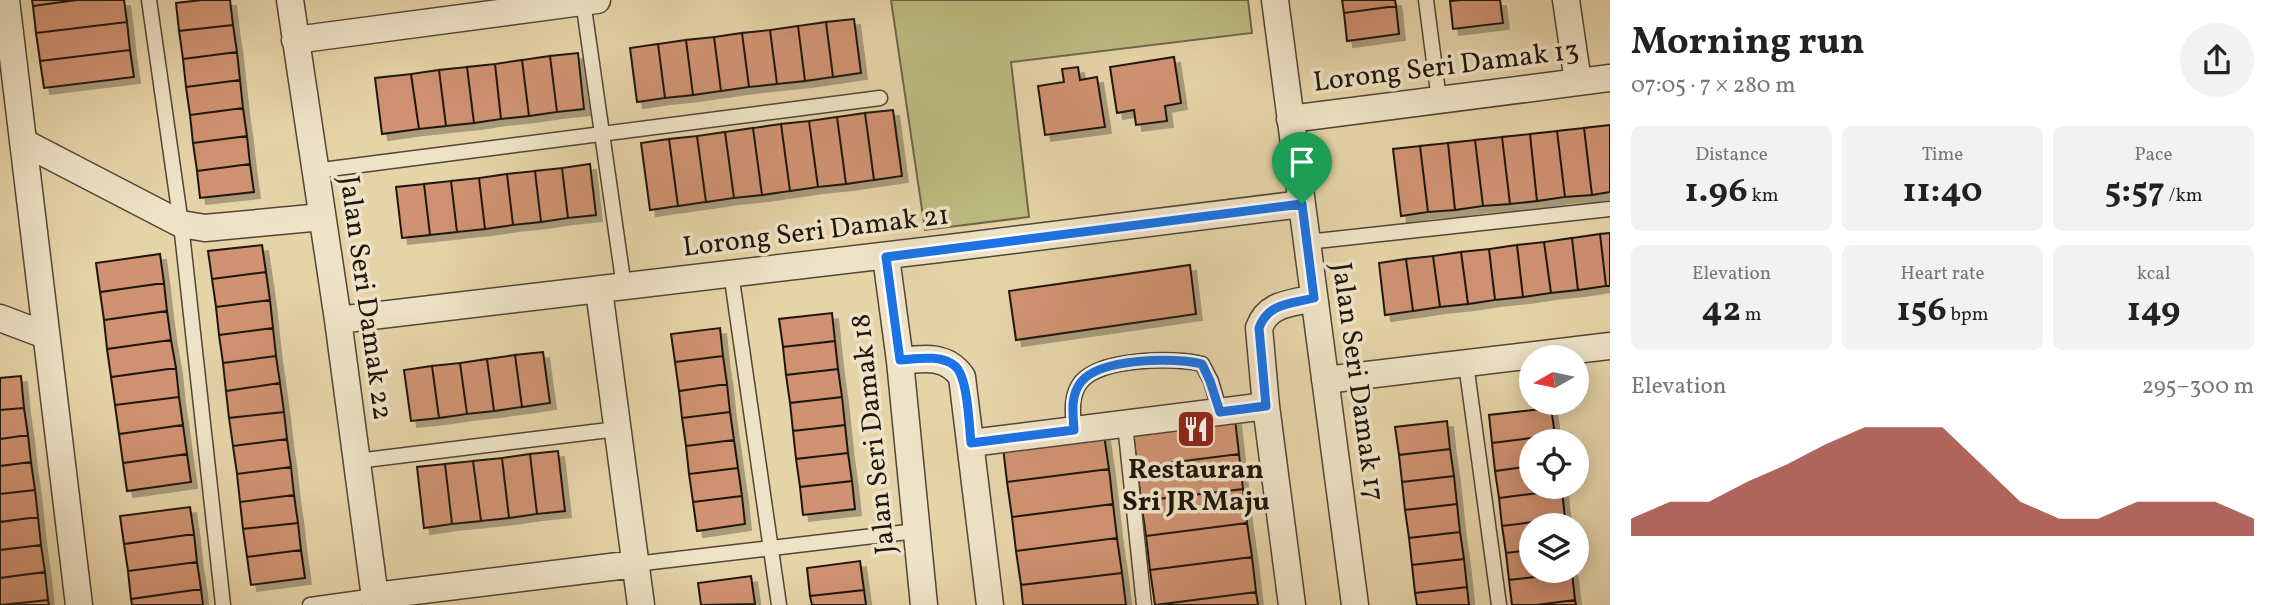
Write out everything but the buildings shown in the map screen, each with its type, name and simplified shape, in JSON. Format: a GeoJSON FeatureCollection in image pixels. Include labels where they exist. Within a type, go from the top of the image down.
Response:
{"type":"FeatureCollection","features":[{"type":"Feature","properties":{"kind":"street"},"geometry":{"type":"LineString","coordinates":[[6,0],[79,605]]}},
{"type":"Feature","properties":{"kind":"street","name":"Jalan Seri Damak 22"},"geometry":{"type":"LineString","coordinates":[[290,0],[338,320],[376,601]]}},
{"type":"Feature","properties":{"kind":"street"},"geometry":{"type":"LineString","coordinates":[[295,40],[588,0]]}},
{"type":"Feature","properties":{"kind":"street","name":"Jalan Seri Damak 17"},"geometry":{"type":"LineString","coordinates":[[1275,0],[1355,605]]}},
{"type":"Feature","properties":{"kind":"street"},"geometry":{"type":"LineString","coordinates":[[1566,0],[1578,82]]}},
{"type":"Feature","properties":{"kind":"street","name":"Lorong Seri Damak 13"},"geometry":{"type":"LineString","coordinates":[[1290,119],[1610,78]]}},
{"type":"Feature","properties":{"kind":"street"},"geometry":{"type":"LineString","coordinates":[[23,142],[181,224],[205,228],[322,217]]}},
{"type":"Feature","properties":{"kind":"street","name":"Lorong Seri Damak 21"},"geometry":{"type":"LineString","coordinates":[[338,320],[886,257],[1302,204]]}},
{"type":"Feature","properties":{"kind":"street","name":"Jalan Seri Damak 18"},"geometry":{"type":"LineString","coordinates":[[886,257],[900,360],[924,605]]}},
{"type":"Feature","properties":{"kind":"street"},"geometry":{"type":"LineString","coordinates":[[612,288],[617,429],[640,605]]}},
{"type":"Feature","properties":{"kind":"street"},"geometry":{"type":"LineString","coordinates":[[1292,605],[1266,406],[1259,328],[1270,309],[1314,298]]}},
{"type":"Feature","properties":{"kind":"street"},"geometry":{"type":"LineString","coordinates":[[0,318],[45,335]]}},
{"type":"Feature","properties":{"kind":"street"},"geometry":{"type":"LineString","coordinates":[[1325,380],[1610,346]]}},
{"type":"Feature","properties":{"kind":"street"},"geometry":{"type":"LineString","coordinates":[[900,360],[941,360],[955,366],[962,377],[990,605]]}},
{"type":"Feature","properties":{"kind":"street"},"geometry":{"type":"LineString","coordinates":[[971,443],[1266,406]]}},
{"type":"Feature","properties":{"kind":"street"},"geometry":{"type":"LineString","coordinates":[[376,601],[635,564]]}},
{"type":"Feature","properties":{"kind":"lane"},"geometry":{"type":"LineString","coordinates":[[149,0],[181,224],[223,605]]}},
{"type":"Feature","properties":{"kind":"lane"},"geometry":{"type":"LineString","coordinates":[[588,0],[602,133],[612,288]]}},
{"type":"Feature","properties":{"kind":"lane"},"geometry":{"type":"LineString","coordinates":[[1426,0],[1439,100]]}},
{"type":"Feature","properties":{"kind":"lane"},"geometry":{"type":"LineString","coordinates":[[314,171],[880,98]]}},
{"type":"Feature","properties":{"kind":"lane"},"geometry":{"type":"LineString","coordinates":[[1307,242],[1610,209]]}},
{"type":"Feature","properties":{"kind":"lane"},"geometry":{"type":"LineString","coordinates":[[731,273],[779,605]]}},
{"type":"Feature","properties":{"kind":"lane"},"geometry":{"type":"LineString","coordinates":[[1074,430],[1073,398],[1082,381],[1105,369],[1140,361],[1183,359],[1202,364],[1220,412]]}},
{"type":"Feature","properties":{"kind":"lane"},"geometry":{"type":"LineString","coordinates":[[1466,364],[1499,605]]}},
{"type":"Feature","properties":{"kind":"lane"},"geometry":{"type":"LineString","coordinates":[[1125,424],[1144,605]]}},
{"type":"Feature","properties":{"kind":"lane"},"geometry":{"type":"LineString","coordinates":[[357,461],[617,429]]}},
{"type":"Feature","properties":{"kind":"lane"},"geometry":{"type":"LineString","coordinates":[[635,564],[916,531]]}},
{"type":"Feature","properties":{"kind":"lane"},"geometry":{"type":"LineString","coordinates":[[310,605],[376,601]]}},
{"type":"Feature","properties":{"kind":"shaded area"},"geometry":{"type":"Polygon","coordinates":[[[891,0],[1248,0],[1252,33],[1011,62],[1029,217],[925,230],[891,0]]]}},
{"type":"Feature","properties":{"kind":"place","name":"Restauran Sri JR Maju"},"geometry":{"type":"Point","coordinates":[1196,429]}},
{"type":"Feature","properties":{"kind":"route"},"geometry":{"type":"LineString","coordinates":[[1302,204],[1314,298],[1270,309],[1263,318],[1259,328],[1266,406],[1220,412],[1202,364],[1183,359],[1140,361],[1105,369],[1082,381],[1073,398],[1074,430],[971,443],[962,377],[955,366],[941,360],[924,358],[900,360],[886,257],[1302,204]]}}]}
